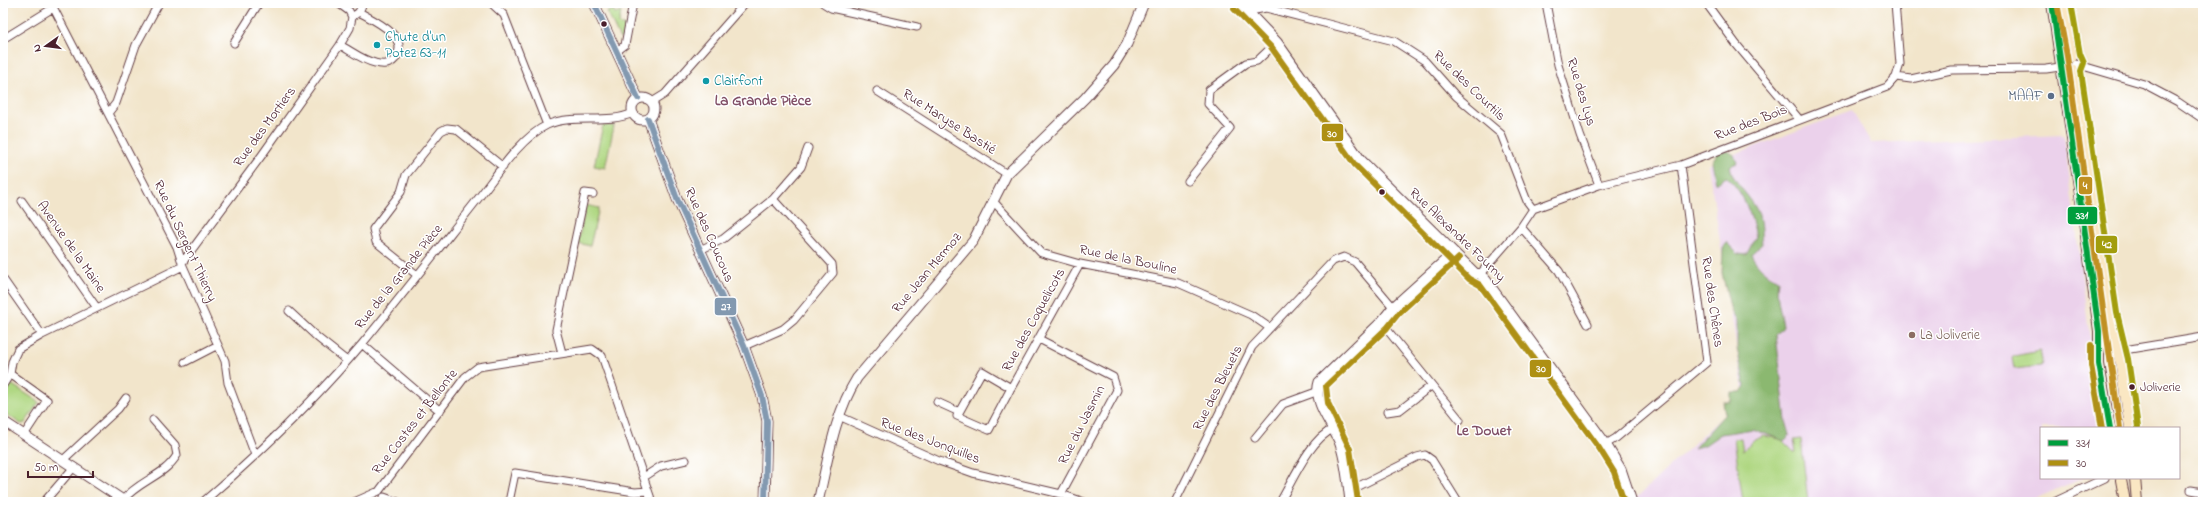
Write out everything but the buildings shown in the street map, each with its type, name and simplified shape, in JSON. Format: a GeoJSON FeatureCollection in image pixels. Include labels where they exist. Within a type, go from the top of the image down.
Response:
{"type":"FeatureCollection","features":[{"type":"Feature","properties":{"kind":"main road"},"geometry":{"type":"LineString","coordinates":[[2052,3],[2097,314],[2100,364],[2110,427]]}},
{"type":"Feature","properties":{"kind":"main road"},"geometry":{"type":"LineString","coordinates":[[2063,3],[2074,63],[2109,315],[2118,351],[2130,427]]}},
{"type":"Feature","properties":{"kind":"main road"},"geometry":{"type":"LineString","coordinates":[[2061,65],[2067,56],[2074,63]]}},
{"type":"Feature","properties":{"kind":"main road"},"geometry":{"type":"LineString","coordinates":[[2061,65],[2069,72],[2074,63]]}},
{"type":"Feature","properties":{"kind":"main road"},"geometry":{"type":"LineString","coordinates":[[2125,502],[2120,479],[2128,481],[2133,479]]}},
{"type":"Feature","properties":{"kind":"main road"},"geometry":{"type":"LineString","coordinates":[[2135,479],[2137,502]]}},
{"type":"Feature","properties":{"kind":"street"},"geometry":{"type":"LineString","coordinates":[[109,112],[116,103],[136,44],[160,3]]}},
{"type":"Feature","properties":{"kind":"street"},"geometry":{"type":"LineString","coordinates":[[234,43],[259,3]]}},
{"type":"Feature","properties":{"kind":"street"},"geometry":{"type":"LineString","coordinates":[[338,3],[349,11],[352,17],[359,12],[362,3]]}},
{"type":"Feature","properties":{"kind":"street"},"geometry":{"type":"LineString","coordinates":[[491,3],[504,15],[548,125]]}},
{"type":"Feature","properties":{"kind":"street"},"geometry":{"type":"LineString","coordinates":[[594,3],[638,98]]}},
{"type":"Feature","properties":{"kind":"street"},"geometry":{"type":"LineString","coordinates":[[617,50],[625,45],[633,3]]}},
{"type":"Feature","properties":{"kind":"street"},"geometry":{"type":"LineString","coordinates":[[652,102],[665,94],[745,3]]}},
{"type":"Feature","properties":{"kind":"street"},"geometry":{"type":"LineString","coordinates":[[823,3],[831,8],[916,27]]}},
{"type":"Feature","properties":{"kind":"street","name":"Rue Jean Mermoz"},"geometry":{"type":"LineString","coordinates":[[818,502],[839,416],[844,402],[857,378],[973,241],[1007,174],[1085,98],[1114,65],[1128,44],[1144,3]]}},
{"type":"Feature","properties":{"kind":"street","name":"Rue Alexandre Fourny"},"geometry":{"type":"LineString","coordinates":[[1240,3],[1250,11],[1277,42],[1361,160],[1454,252],[1476,273],[1480,274],[1536,345],[1606,444],[1621,469],[1632,502]]}},
{"type":"Feature","properties":{"kind":"street","name":"Rue des Lys"},"geometry":{"type":"LineString","coordinates":[[1546,3],[1558,64],[1580,135],[1599,185]]}},
{"type":"Feature","properties":{"kind":"street"},"geometry":{"type":"LineString","coordinates":[[1706,3],[1736,44],[1799,119]]}},
{"type":"Feature","properties":{"kind":"street"},"geometry":{"type":"LineString","coordinates":[[1895,3],[1900,64],[1896,77],[1911,78],[1951,70],[2046,69],[2061,65]]}},
{"type":"Feature","properties":{"kind":"street"},"geometry":{"type":"LineString","coordinates":[[3,39],[52,6]]}},
{"type":"Feature","properties":{"kind":"street","name":"Rue du Sergent Thierry"},"geometry":{"type":"LineString","coordinates":[[52,6],[109,112],[177,247],[182,265],[225,361],[228,383],[255,455]]}},
{"type":"Feature","properties":{"kind":"street","name":"Rue des Courtils"},"geometry":{"type":"LineString","coordinates":[[1250,11],[1266,8],[1394,41],[1425,61],[1456,96],[1501,134],[1527,200],[1533,209]]}},
{"type":"Feature","properties":{"kind":"street"},"geometry":{"type":"LineString","coordinates":[[340,45],[374,63],[385,65],[395,58],[399,52],[398,44],[394,35],[359,12]]}},
{"type":"Feature","properties":{"kind":"street","name":"Rue des Mortiers"},"geometry":{"type":"LineString","coordinates":[[3,385],[10,374],[12,362],[18,349],[42,335],[182,265],[340,45],[350,28],[352,17]]}},
{"type":"Feature","properties":{"kind":"street"},"geometry":{"type":"LineString","coordinates":[[1188,182],[1230,128],[1208,104],[1209,90],[1246,63],[1257,62],[1277,42]]}},
{"type":"Feature","properties":{"kind":"street"},"geometry":{"type":"LineString","coordinates":[[2074,63],[2144,84],[2178,102],[2203,118]]}},
{"type":"Feature","properties":{"kind":"street","name":"Rue des Bois"},"geometry":{"type":"LineString","coordinates":[[1533,209],[1599,185],[1681,165],[1887,86],[1896,77]]}},
{"type":"Feature","properties":{"kind":"street","name":"Rue Maryse Bastié"},"geometry":{"type":"LineString","coordinates":[[877,91],[1007,174]]}},
{"type":"Feature","properties":{"kind":"street"},"geometry":{"type":"LineString","coordinates":[[638,98],[646,98],[652,102],[654,111],[648,119],[639,119],[633,113],[633,106],[638,98]]}},
{"type":"Feature","properties":{"kind":"street","name":"Rue de la Grande Pièce"},"geometry":{"type":"LineString","coordinates":[[203,502],[255,455],[347,361],[523,143],[548,125],[573,120],[622,118],[633,113]]}},
{"type":"Feature","properties":{"kind":"street","name":"Rue des Coucous"},"geometry":{"type":"LineString","coordinates":[[648,119],[677,199],[744,346],[766,413],[765,502]]}},
{"type":"Feature","properties":{"kind":"street"},"geometry":{"type":"LineString","coordinates":[[417,275],[376,242],[373,229],[401,192],[406,175],[441,131],[447,128],[456,129],[504,167]]}},
{"type":"Feature","properties":{"kind":"street"},"geometry":{"type":"LineString","coordinates":[[700,250],[723,239],[773,199],[801,167],[808,148]]}},
{"type":"Feature","properties":{"kind":"street","name":"Rue des Chênes"},"geometry":{"type":"LineString","coordinates":[[1606,444],[1616,438],[1707,362],[1681,165]]}},
{"type":"Feature","properties":{"kind":"street"},"geometry":{"type":"LineString","coordinates":[[562,353],[556,330],[585,193],[593,194]]}},
{"type":"Feature","properties":{"kind":"street"},"geometry":{"type":"LineString","coordinates":[[744,346],[783,329],[794,320],[833,273],[832,264],[773,199]]}},
{"type":"Feature","properties":{"kind":"street","name":"Avenue de la Maine"},"geometry":{"type":"LineString","coordinates":[[22,201],[97,308]]}},
{"type":"Feature","properties":{"kind":"street","name":"Rue de la Bouline"},"geometry":{"type":"LineString","coordinates":[[993,201],[1041,253],[1080,264],[1178,283],[1251,315],[1270,328]]}},
{"type":"Feature","properties":{"kind":"street"},"geometry":{"type":"LineString","coordinates":[[1480,274],[1521,227],[1533,209]]}},
{"type":"Feature","properties":{"kind":"street"},"geometry":{"type":"LineString","coordinates":[[1521,227],[1560,271],[1588,324]]}},
{"type":"Feature","properties":{"kind":"street"},"geometry":{"type":"LineString","coordinates":[[1350,502],[1341,450],[1333,429],[1318,401],[1316,392],[1319,382],[1381,322],[1393,307],[1454,252]]}},
{"type":"Feature","properties":{"kind":"street","name":"Rue des Bleuets"},"geometry":{"type":"LineString","coordinates":[[1175,502],[1249,353],[1270,328],[1333,261],[1344,257],[1355,262],[1393,307]]}},
{"type":"Feature","properties":{"kind":"street","name":"Rue des Coquelicots"},"geometry":{"type":"LineString","coordinates":[[1011,388],[982,371],[957,416],[989,430],[1080,264]]}},
{"type":"Feature","properties":{"kind":"street"},"geometry":{"type":"LineString","coordinates":[[3,279],[42,335]]}},
{"type":"Feature","properties":{"kind":"street"},"geometry":{"type":"LineString","coordinates":[[289,311],[318,338],[347,361]]}},
{"type":"Feature","properties":{"kind":"street"},"geometry":{"type":"LineString","coordinates":[[1381,322],[1431,386],[1460,420]]}},
{"type":"Feature","properties":{"kind":"street"},"geometry":{"type":"LineString","coordinates":[[2118,351],[2203,337]]}},
{"type":"Feature","properties":{"kind":"street","name":"Rue du Jasmin"},"geometry":{"type":"LineString","coordinates":[[1039,339],[1113,377],[1117,390],[1061,494]]}},
{"type":"Feature","properties":{"kind":"street"},"geometry":{"type":"LineString","coordinates":[[362,344],[440,411]]}},
{"type":"Feature","properties":{"kind":"street"},"geometry":{"type":"LineString","coordinates":[[185,362],[218,345]]}},
{"type":"Feature","properties":{"kind":"street","name":"Rue Costes et Bellonte"},"geometry":{"type":"LineString","coordinates":[[354,502],[379,491],[465,377],[478,367],[592,349],[602,356],[652,502]]}},
{"type":"Feature","properties":{"kind":"street"},"geometry":{"type":"LineString","coordinates":[[10,374],[47,400],[24,435]]}},
{"type":"Feature","properties":{"kind":"street"},"geometry":{"type":"LineString","coordinates":[[1387,412],[1400,410],[1431,386]]}},
{"type":"Feature","properties":{"kind":"street"},"geometry":{"type":"LineString","coordinates":[[1255,438],[1283,404],[1316,392]]}},
{"type":"Feature","properties":{"kind":"street"},"geometry":{"type":"LineString","coordinates":[[63,460],[118,409],[126,398]]}},
{"type":"Feature","properties":{"kind":"street"},"geometry":{"type":"LineString","coordinates":[[937,402],[959,412]]}},
{"type":"Feature","properties":{"kind":"street","name":"Rue des Jonquilles"},"geometry":{"type":"LineString","coordinates":[[839,416],[939,461],[973,473],[1061,494],[1084,502]]}},
{"type":"Feature","properties":{"kind":"street"},"geometry":{"type":"LineString","coordinates":[[3,421],[124,501],[131,490],[171,465],[177,455],[175,445],[153,420]]}},
{"type":"Feature","properties":{"kind":"street"},"geometry":{"type":"LineString","coordinates":[[1280,502],[1316,442],[1324,433],[1333,429]]}},
{"type":"Feature","properties":{"kind":"street"},"geometry":{"type":"LineString","coordinates":[[1348,489],[1357,487],[1417,457],[1425,455],[1432,460],[1457,502]]}},
{"type":"Feature","properties":{"kind":"street"},"geometry":{"type":"LineString","coordinates":[[644,477],[661,466],[686,460]]}},
{"type":"Feature","properties":{"kind":"street"},"geometry":{"type":"LineString","coordinates":[[44,502],[74,467]]}},
{"type":"Feature","properties":{"kind":"street"},"geometry":{"type":"LineString","coordinates":[[510,497],[515,473],[635,492],[648,491]]}},
{"type":"Feature","properties":{"kind":"street"},"geometry":{"type":"LineString","coordinates":[[2054,502],[2103,479]]}},
{"type":"Feature","properties":{"kind":"street"},"geometry":{"type":"LineString","coordinates":[[2191,490],[2203,492]]}},
{"type":"Feature","properties":{"kind":"street","name":"Rue Costes et Bellonte"},"geometry":{"type":"LineString","coordinates":[[379,491],[384,499],[398,502]]}},
{"type":"Feature","properties":{"kind":"shaded area","name":"La Joliverie"},"geometry":{"type":"Polygon","coordinates":[[[1852,110],[1871,143],[2064,135],[2101,427],[2040,427],[2040,479],[2082,479],[2027,502],[1636,502],[1635,499],[1744,396],[1708,164],[1852,110]]]}},
{"type":"Feature","properties":{"kind":"green space"},"geometry":{"type":"Polygon","coordinates":[[[613,10],[615,14],[621,12],[619,24],[625,26],[622,38],[620,39],[607,12],[613,10]]]}},
{"type":"Feature","properties":{"kind":"green space"},"geometry":{"type":"Polygon","coordinates":[[[603,125],[614,126],[605,168],[594,166],[603,125]]]}},
{"type":"Feature","properties":{"kind":"green space"},"geometry":{"type":"Polygon","coordinates":[[[1728,151],[1734,155],[1737,163],[1730,166],[1732,173],[1759,215],[1762,244],[1751,254],[1762,269],[1778,280],[1778,298],[1783,327],[1776,335],[1786,421],[1790,435],[1784,441],[1753,429],[1721,434],[1705,445],[1694,448],[1725,414],[1723,402],[1731,402],[1731,392],[1741,392],[1745,386],[1737,348],[1737,322],[1731,311],[1722,273],[1723,249],[1726,242],[1738,254],[1746,255],[1756,237],[1746,204],[1732,182],[1726,177],[1716,184],[1712,161],[1718,153],[1728,151]]]}},
{"type":"Feature","properties":{"kind":"green space"},"geometry":{"type":"Polygon","coordinates":[[[586,205],[599,208],[590,246],[578,243],[586,205]]]}},
{"type":"Feature","properties":{"kind":"green space"},"geometry":{"type":"Polygon","coordinates":[[[2040,351],[2043,364],[2041,366],[2014,369],[2012,358],[2014,356],[2040,351]]]}},
{"type":"Feature","properties":{"kind":"green space"},"geometry":{"type":"Polygon","coordinates":[[[11,384],[39,402],[25,423],[21,424],[3,412],[3,396],[11,384]]]}},
{"type":"Feature","properties":{"kind":"green space"},"geometry":{"type":"Polygon","coordinates":[[[1764,436],[1781,439],[1794,452],[1796,452],[1794,440],[1801,439],[1808,502],[1743,502],[1734,439],[1741,438],[1743,451],[1752,441],[1764,436]]]}},
{"type":"Feature","properties":{"kind":"transit line","name":"27"},"geometry":{"type":"LineString","coordinates":[[594,3],[638,98]]}},
{"type":"Feature","properties":{"kind":"transit line","name":"331"},"geometry":{"type":"LineString","coordinates":[[2052,3],[2099,331],[2099,364],[2110,427]]}},
{"type":"Feature","properties":{"kind":"transit line","name":"4"},"geometry":{"type":"LineString","coordinates":[[2057,3],[2067,56],[2120,427]]}},
{"type":"Feature","properties":{"kind":"transit line","name":"42"},"geometry":{"type":"LineString","coordinates":[[2071,3],[2080,54],[2084,63],[2081,71],[2117,313],[2128,359],[2138,427]]}},
{"type":"Feature","properties":{"kind":"transit line","name":"30"},"geometry":{"type":"LineString","coordinates":[[1234,9],[1271,47],[1355,165],[1469,279],[1480,285],[1599,448],[1614,472],[1624,502]]}},
{"type":"Feature","properties":{"kind":"transit line","name":"27"},"geometry":{"type":"LineString","coordinates":[[648,119],[677,199],[744,346],[762,396],[767,421],[765,502]]}},
{"type":"Feature","properties":{"kind":"transit line","name":"30"},"geometry":{"type":"LineString","coordinates":[[1358,501],[1350,449],[1328,403],[1326,386],[1387,328],[1399,313],[1459,258]]}},
{"type":"Feature","properties":{"kind":"transit line","name":"30"},"geometry":{"type":"LineString","coordinates":[[2091,345],[2091,365],[2102,427]]}},
{"type":"Feature","properties":{"kind":"place","name":"Chute d'un Potez 63-11"},"geometry":{"type":"Point","coordinates":[377,45]}},
{"type":"Feature","properties":{"kind":"place","name":"Clairfont"},"geometry":{"type":"Point","coordinates":[706,81]}},
{"type":"Feature","properties":{"kind":"place","name":"MAAF"},"geometry":{"type":"Point","coordinates":[2051,96]}},
{"type":"Feature","properties":{"kind":"place","name":"La Joliverie"},"geometry":{"type":"Point","coordinates":[1912,335]}},
{"type":"Feature","properties":{"kind":"place","name":"Joliverie"},"geometry":{"type":"Point","coordinates":[2132,387]}},
{"type":"Feature","properties":{"kind":"district","name":"La Grande Pièce"},"geometry":{"type":"Point","coordinates":[763,101]}},
{"type":"Feature","properties":{"kind":"district","name":"Le Douet"},"geometry":{"type":"Point","coordinates":[1484,431]}}]}
